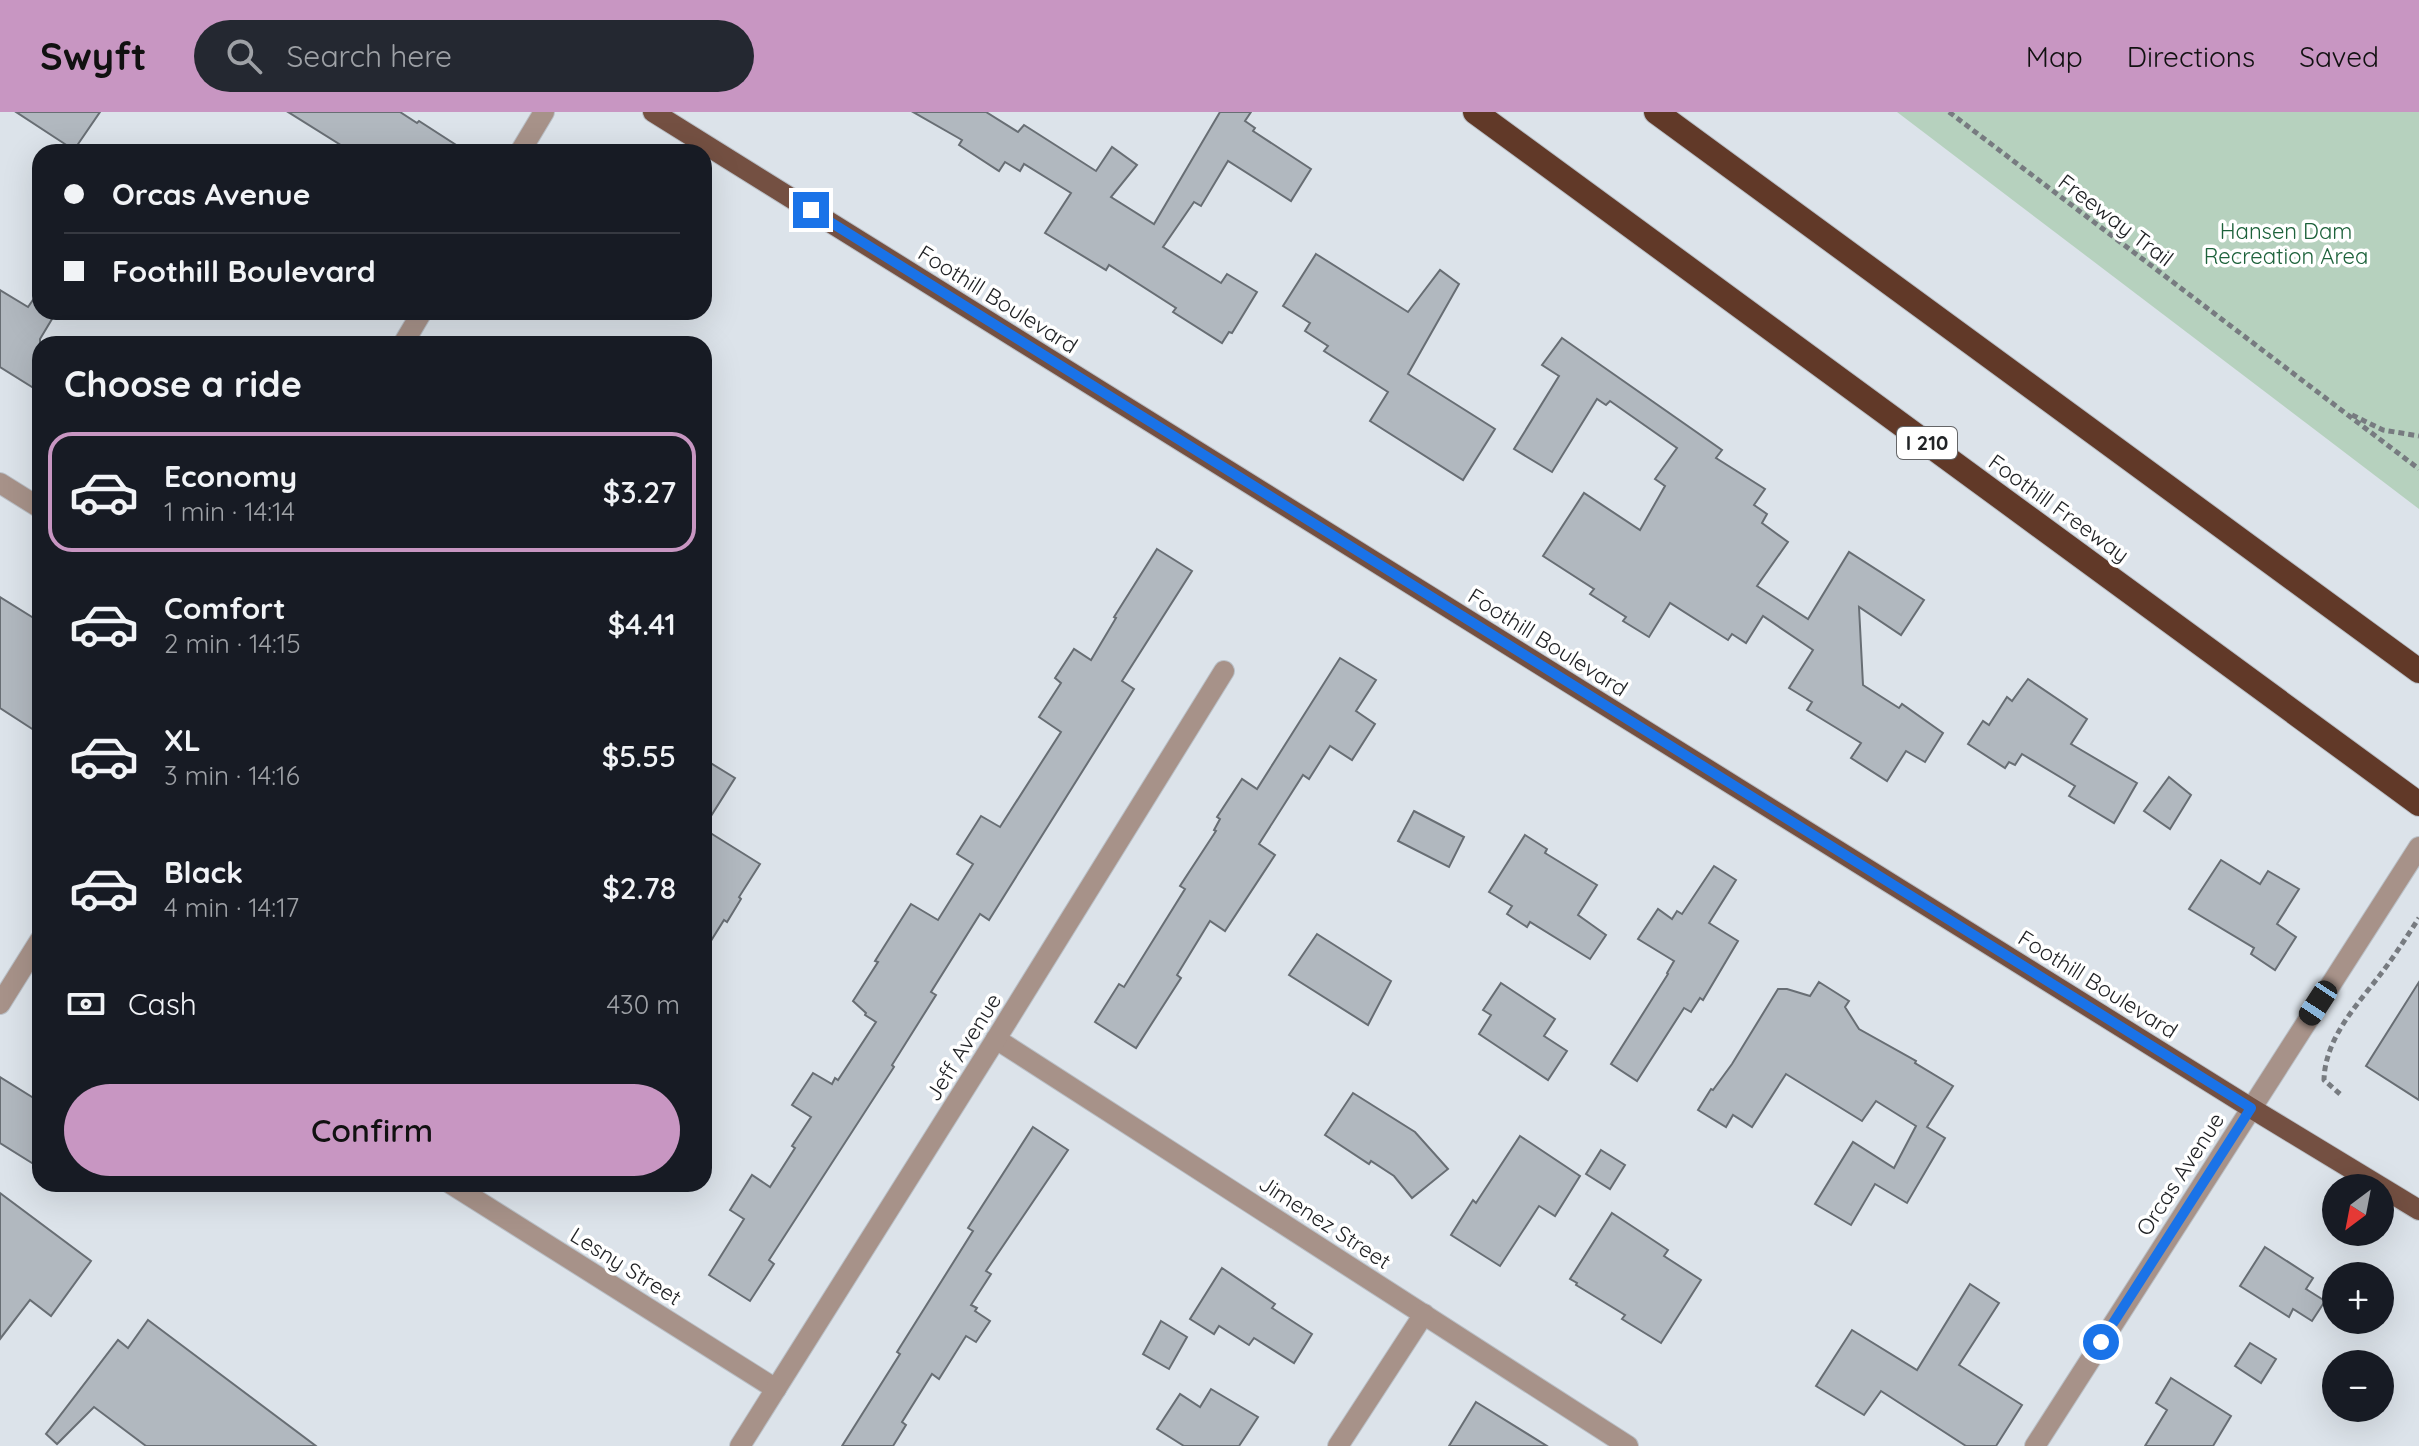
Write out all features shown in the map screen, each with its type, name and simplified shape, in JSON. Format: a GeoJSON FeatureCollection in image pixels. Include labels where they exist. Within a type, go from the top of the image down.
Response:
{"type":"FeatureCollection","features":[{"type":"Feature","properties":{"kind":"highway","name":"Foothill Freeway"},"geometry":{"type":"LineString","coordinates":[[1475,112],[2419,804]]}},
{"type":"Feature","properties":{"kind":"highway"},"geometry":{"type":"LineString","coordinates":[[1656,112],[2419,671]]}},
{"type":"Feature","properties":{"kind":"main road","name":"Foothill Boulevard"},"geometry":{"type":"LineString","coordinates":[[653,112],[704,144]]}},
{"type":"Feature","properties":{"kind":"main road","name":"Foothill Boulevard"},"geometry":{"type":"LineString","coordinates":[[712,149],[2419,1210]]}},
{"type":"Feature","properties":{"kind":"street"},"geometry":{"type":"LineString","coordinates":[[525,144],[544,112]]}},
{"type":"Feature","properties":{"kind":"street"},"geometry":{"type":"LineString","coordinates":[[0,483],[32,503]]}},
{"type":"Feature","properties":{"kind":"street","name":"Jeff Avenue"},"geometry":{"type":"LineString","coordinates":[[740,1446],[1224,671]]}},
{"type":"Feature","properties":{"kind":"street","name":"Orcas Avenue"},"geometry":{"type":"LineString","coordinates":[[2035,1446],[2419,847]]}},
{"type":"Feature","properties":{"kind":"street"},"geometry":{"type":"LineString","coordinates":[[0,1004],[32,953]]}},
{"type":"Feature","properties":{"kind":"street","name":"Jimenez Street"},"geometry":{"type":"LineString","coordinates":[[996,1039],[1628,1446]]}},
{"type":"Feature","properties":{"kind":"street","name":"Lesny Street"},"geometry":{"type":"LineString","coordinates":[[464,1192],[776,1389]]}},
{"type":"Feature","properties":{"kind":"street"},"geometry":{"type":"LineString","coordinates":[[1338,1446],[1424,1314]]}},
{"type":"Feature","properties":{"kind":"path","name":"Freeway Trail"},"geometry":{"type":"LineString","coordinates":[[1949,112],[2419,469]]}},
{"type":"Feature","properties":{"kind":"path","name":"Freeway Trail"},"geometry":{"type":"LineString","coordinates":[[2342,410],[2383,430],[2419,436]]}},
{"type":"Feature","properties":{"kind":"path"},"geometry":{"type":"LineString","coordinates":[[2340,1094],[2324,1080],[2330,1046],[2419,918]]}},
{"type":"Feature","properties":{"kind":"green space","name":"Hansen Dam Recreation Area"},"geometry":{"type":"Polygon","coordinates":[[[1897,112],[2419,112],[2419,509],[1897,112]]]}},
{"type":"Feature","properties":{"kind":"building"},"geometry":{"type":"Polygon","coordinates":[[[16,112],[100,112],[78,144],[65,144],[16,112]]]}},
{"type":"Feature","properties":{"kind":"building"},"geometry":{"type":"Polygon","coordinates":[[[288,112],[400,112],[455,144],[339,144],[288,112]]]}},
{"type":"Feature","properties":{"kind":"building"},"geometry":{"type":"Polygon","coordinates":[[[913,112],[986,112],[1018,132],[1024,125],[1096,171],[1112,147],[1137,165],[1111,197],[1154,224],[1220,112],[1251,112],[1245,121],[1255,128],[1253,131],[1311,169],[1291,201],[1228,161],[1201,206],[1194,202],[1163,247],[1221,283],[1227,274],[1257,292],[1232,333],[1229,332],[1222,343],[1173,312],[1176,308],[1109,265],[1106,270],[1045,233],[1071,193],[1024,164],[1020,171],[1005,162],[999,171],[959,145],[962,140],[913,112]]]}},
{"type":"Feature","properties":{"kind":"building"},"geometry":{"type":"Polygon","coordinates":[[[1316,254],[1408,312],[1440,270],[1459,284],[1408,374],[1495,429],[1463,480],[1370,421],[1388,392],[1324,351],[1328,346],[1305,331],[1310,323],[1283,306],[1316,254]]]}},
{"type":"Feature","properties":{"kind":"building"},"geometry":{"type":"Polygon","coordinates":[[[0,290],[28,307],[32,301],[32,320],[51,320],[42,336],[32,336],[32,387],[0,367],[0,290]]]}},
{"type":"Feature","properties":{"kind":"building"},"geometry":{"type":"Polygon","coordinates":[[[1562,338],[1722,450],[1716,458],[1765,489],[1754,505],[1767,514],[1762,523],[1788,542],[1757,586],[1808,619],[1849,552],[1924,600],[1901,635],[1859,607],[1863,685],[1899,708],[1902,704],[1943,733],[1925,762],[1906,751],[1887,781],[1851,758],[1861,743],[1807,710],[1812,702],[1789,688],[1813,650],[1763,616],[1746,643],[1732,634],[1728,640],[1670,603],[1649,637],[1623,621],[1626,617],[1590,594],[1594,589],[1543,556],[1584,493],[1640,530],[1665,486],[1655,479],[1677,448],[1610,401],[1606,405],[1597,399],[1552,472],[1514,449],[1559,376],[1542,365],[1562,338]]]}},
{"type":"Feature","properties":{"kind":"building"},"geometry":{"type":"Polygon","coordinates":[[[1157,549],[1192,571],[1122,681],[1134,689],[989,920],[980,914],[931,992],[936,995],[892,1065],[894,1067],[769,1260],[774,1264],[750,1301],[709,1275],[744,1219],[730,1210],[752,1175],[770,1187],[811,1117],[792,1105],[813,1073],[832,1084],[835,1078],[838,1080],[876,1022],[853,1001],[878,962],[875,961],[911,904],[938,920],[973,864],[957,854],[981,816],[1000,827],[1061,732],[1039,717],[1061,683],[1055,678],[1074,649],[1091,660],[1157,549]]]}},
{"type":"Feature","properties":{"kind":"building"},"geometry":{"type":"Polygon","coordinates":[[[0,597],[32,617],[32,729],[0,708],[0,597]]]}},
{"type":"Feature","properties":{"kind":"building"},"geometry":{"type":"Polygon","coordinates":[[[1340,658],[1376,680],[1356,711],[1375,724],[1352,760],[1330,746],[1309,779],[1303,775],[1259,844],[1275,855],[1225,931],[1210,921],[1177,975],[1181,978],[1136,1048],[1095,1022],[1119,984],[1124,987],[1185,889],[1180,886],[1216,831],[1220,819],[1217,817],[1242,779],[1257,789],[1340,658]]]}},
{"type":"Feature","properties":{"kind":"building"},"geometry":{"type":"Polygon","coordinates":[[[2028,679],[2087,719],[2071,744],[2137,783],[2114,823],[2069,796],[2075,786],[2022,754],[2015,765],[2009,762],[2005,768],[1968,744],[1983,721],[1989,725],[2007,697],[2012,701],[2028,679]]]}},
{"type":"Feature","properties":{"kind":"building"},"geometry":{"type":"Polygon","coordinates":[[[712,764],[735,778],[712,814],[712,764]]]}},
{"type":"Feature","properties":{"kind":"building"},"geometry":{"type":"Polygon","coordinates":[[[2169,777],[2191,795],[2170,829],[2144,811],[2169,777]]]}},
{"type":"Feature","properties":{"kind":"building"},"geometry":{"type":"Polygon","coordinates":[[[1414,811],[1464,837],[1449,867],[1398,841],[1414,811]]]}},
{"type":"Feature","properties":{"kind":"building"},"geometry":{"type":"Polygon","coordinates":[[[712,834],[760,864],[727,922],[724,920],[712,939],[712,834]]]}},
{"type":"Feature","properties":{"kind":"building"},"geometry":{"type":"Polygon","coordinates":[[[1525,835],[1547,849],[1545,853],[1597,885],[1578,915],[1606,935],[1590,959],[1530,922],[1527,927],[1507,914],[1512,906],[1489,892],[1525,835]]]}},
{"type":"Feature","properties":{"kind":"building"},"geometry":{"type":"Polygon","coordinates":[[[2221,860],[2260,884],[2268,871],[2299,889],[2277,924],[2296,937],[2275,970],[2251,954],[2254,948],[2189,909],[2221,860]]]}},
{"type":"Feature","properties":{"kind":"building"},"geometry":{"type":"Polygon","coordinates":[[[1714,866],[1736,880],[1709,923],[1738,941],[1703,1000],[1700,998],[1691,1012],[1684,1008],[1637,1081],[1611,1064],[1674,961],[1638,939],[1658,909],[1672,919],[1677,911],[1682,914],[1714,866]]]}},
{"type":"Feature","properties":{"kind":"building"},"geometry":{"type":"Polygon","coordinates":[[[1317,934],[1391,981],[1368,1025],[1289,975],[1317,934]]]}},
{"type":"Feature","properties":{"kind":"building"},"geometry":{"type":"Polygon","coordinates":[[[1819,982],[1849,1001],[1845,1007],[1859,1029],[1953,1086],[1927,1127],[1945,1138],[1907,1203],[1875,1184],[1851,1225],[1815,1204],[1853,1142],[1894,1168],[1916,1126],[1876,1101],[1862,1121],[1786,1074],[1752,1127],[1733,1115],[1726,1127],[1698,1110],[1732,1064],[1778,989],[1810,996],[1819,982]]]}},
{"type":"Feature","properties":{"kind":"building"},"geometry":{"type":"Polygon","coordinates":[[[2419,982],[2419,1100],[2366,1066],[2419,982]]]}},
{"type":"Feature","properties":{"kind":"building"},"geometry":{"type":"Polygon","coordinates":[[[1501,983],[1555,1019],[1544,1036],[1567,1051],[1548,1080],[1479,1034],[1491,1015],[1483,1010],[1501,983]]]}},
{"type":"Feature","properties":{"kind":"building"},"geometry":{"type":"Polygon","coordinates":[[[0,1077],[32,1097],[32,1163],[0,1143],[0,1077]]]}},
{"type":"Feature","properties":{"kind":"building"},"geometry":{"type":"Polygon","coordinates":[[[1353,1093],[1415,1132],[1448,1169],[1412,1198],[1394,1176],[1371,1161],[1369,1164],[1325,1135],[1353,1093]]]}},
{"type":"Feature","properties":{"kind":"building"},"geometry":{"type":"Polygon","coordinates":[[[1033,1127],[1068,1150],[986,1271],[991,1274],[971,1305],[990,1321],[976,1342],[966,1336],[939,1379],[932,1374],[902,1422],[906,1425],[893,1446],[842,1446],[973,1231],[968,1228],[1033,1127]]]}},
{"type":"Feature","properties":{"kind":"building"},"geometry":{"type":"Polygon","coordinates":[[[1520,1136],[1580,1176],[1555,1216],[1539,1206],[1500,1266],[1451,1235],[1520,1136]]]}},
{"type":"Feature","properties":{"kind":"building"},"geometry":{"type":"Polygon","coordinates":[[[1601,1150],[1625,1165],[1610,1189],[1586,1174],[1601,1150]]]}},
{"type":"Feature","properties":{"kind":"building"},"geometry":{"type":"Polygon","coordinates":[[[0,1193],[91,1261],[51,1316],[30,1300],[0,1339],[0,1193]]]}},
{"type":"Feature","properties":{"kind":"building"},"geometry":{"type":"Polygon","coordinates":[[[1612,1213],[1668,1250],[1664,1256],[1701,1280],[1661,1343],[1622,1319],[1625,1315],[1570,1279],[1612,1213]]]}},
{"type":"Feature","properties":{"kind":"building"},"geometry":{"type":"Polygon","coordinates":[[[2265,1247],[2313,1278],[2306,1289],[2322,1299],[2322,1306],[2312,1321],[2293,1309],[2289,1317],[2240,1286],[2265,1247]]]}},
{"type":"Feature","properties":{"kind":"building"},"geometry":{"type":"Polygon","coordinates":[[[1222,1268],[1275,1304],[1272,1308],[1312,1334],[1294,1363],[1254,1338],[1249,1345],[1219,1326],[1214,1334],[1190,1319],[1222,1268]]]}},
{"type":"Feature","properties":{"kind":"building"},"geometry":{"type":"Polygon","coordinates":[[[1970,1284],[1999,1303],[1959,1365],[2022,1405],[1996,1446],[1966,1446],[1881,1391],[1864,1415],[1816,1386],[1852,1330],[1917,1370],[1970,1284]]]}},
{"type":"Feature","properties":{"kind":"building"},"geometry":{"type":"Polygon","coordinates":[[[148,1320],[316,1446],[146,1446],[94,1407],[57,1444],[46,1434],[118,1340],[128,1348],[148,1320]]]}},
{"type":"Feature","properties":{"kind":"building"},"geometry":{"type":"Polygon","coordinates":[[[1161,1321],[1187,1337],[1169,1369],[1143,1354],[1161,1321]]]}},
{"type":"Feature","properties":{"kind":"building"},"geometry":{"type":"Polygon","coordinates":[[[2250,1343],[2276,1359],[2261,1383],[2235,1366],[2250,1343]]]}},
{"type":"Feature","properties":{"kind":"building"},"geometry":{"type":"Polygon","coordinates":[[[2171,1378],[2231,1416],[2213,1446],[2145,1446],[2167,1410],[2156,1403],[2171,1378]]]}},
{"type":"Feature","properties":{"kind":"building"},"geometry":{"type":"Polygon","coordinates":[[[1211,1389],[1258,1417],[1239,1446],[1184,1446],[1157,1429],[1180,1394],[1200,1407],[1211,1389]]]}},
{"type":"Feature","properties":{"kind":"building"},"geometry":{"type":"Polygon","coordinates":[[[1476,1402],[1547,1446],[1449,1446],[1476,1402]]]}},
{"type":"Feature","properties":{"kind":"route"},"geometry":{"type":"LineString","coordinates":[[811,210],[2251,1108],[2101,1342]]}}]}
